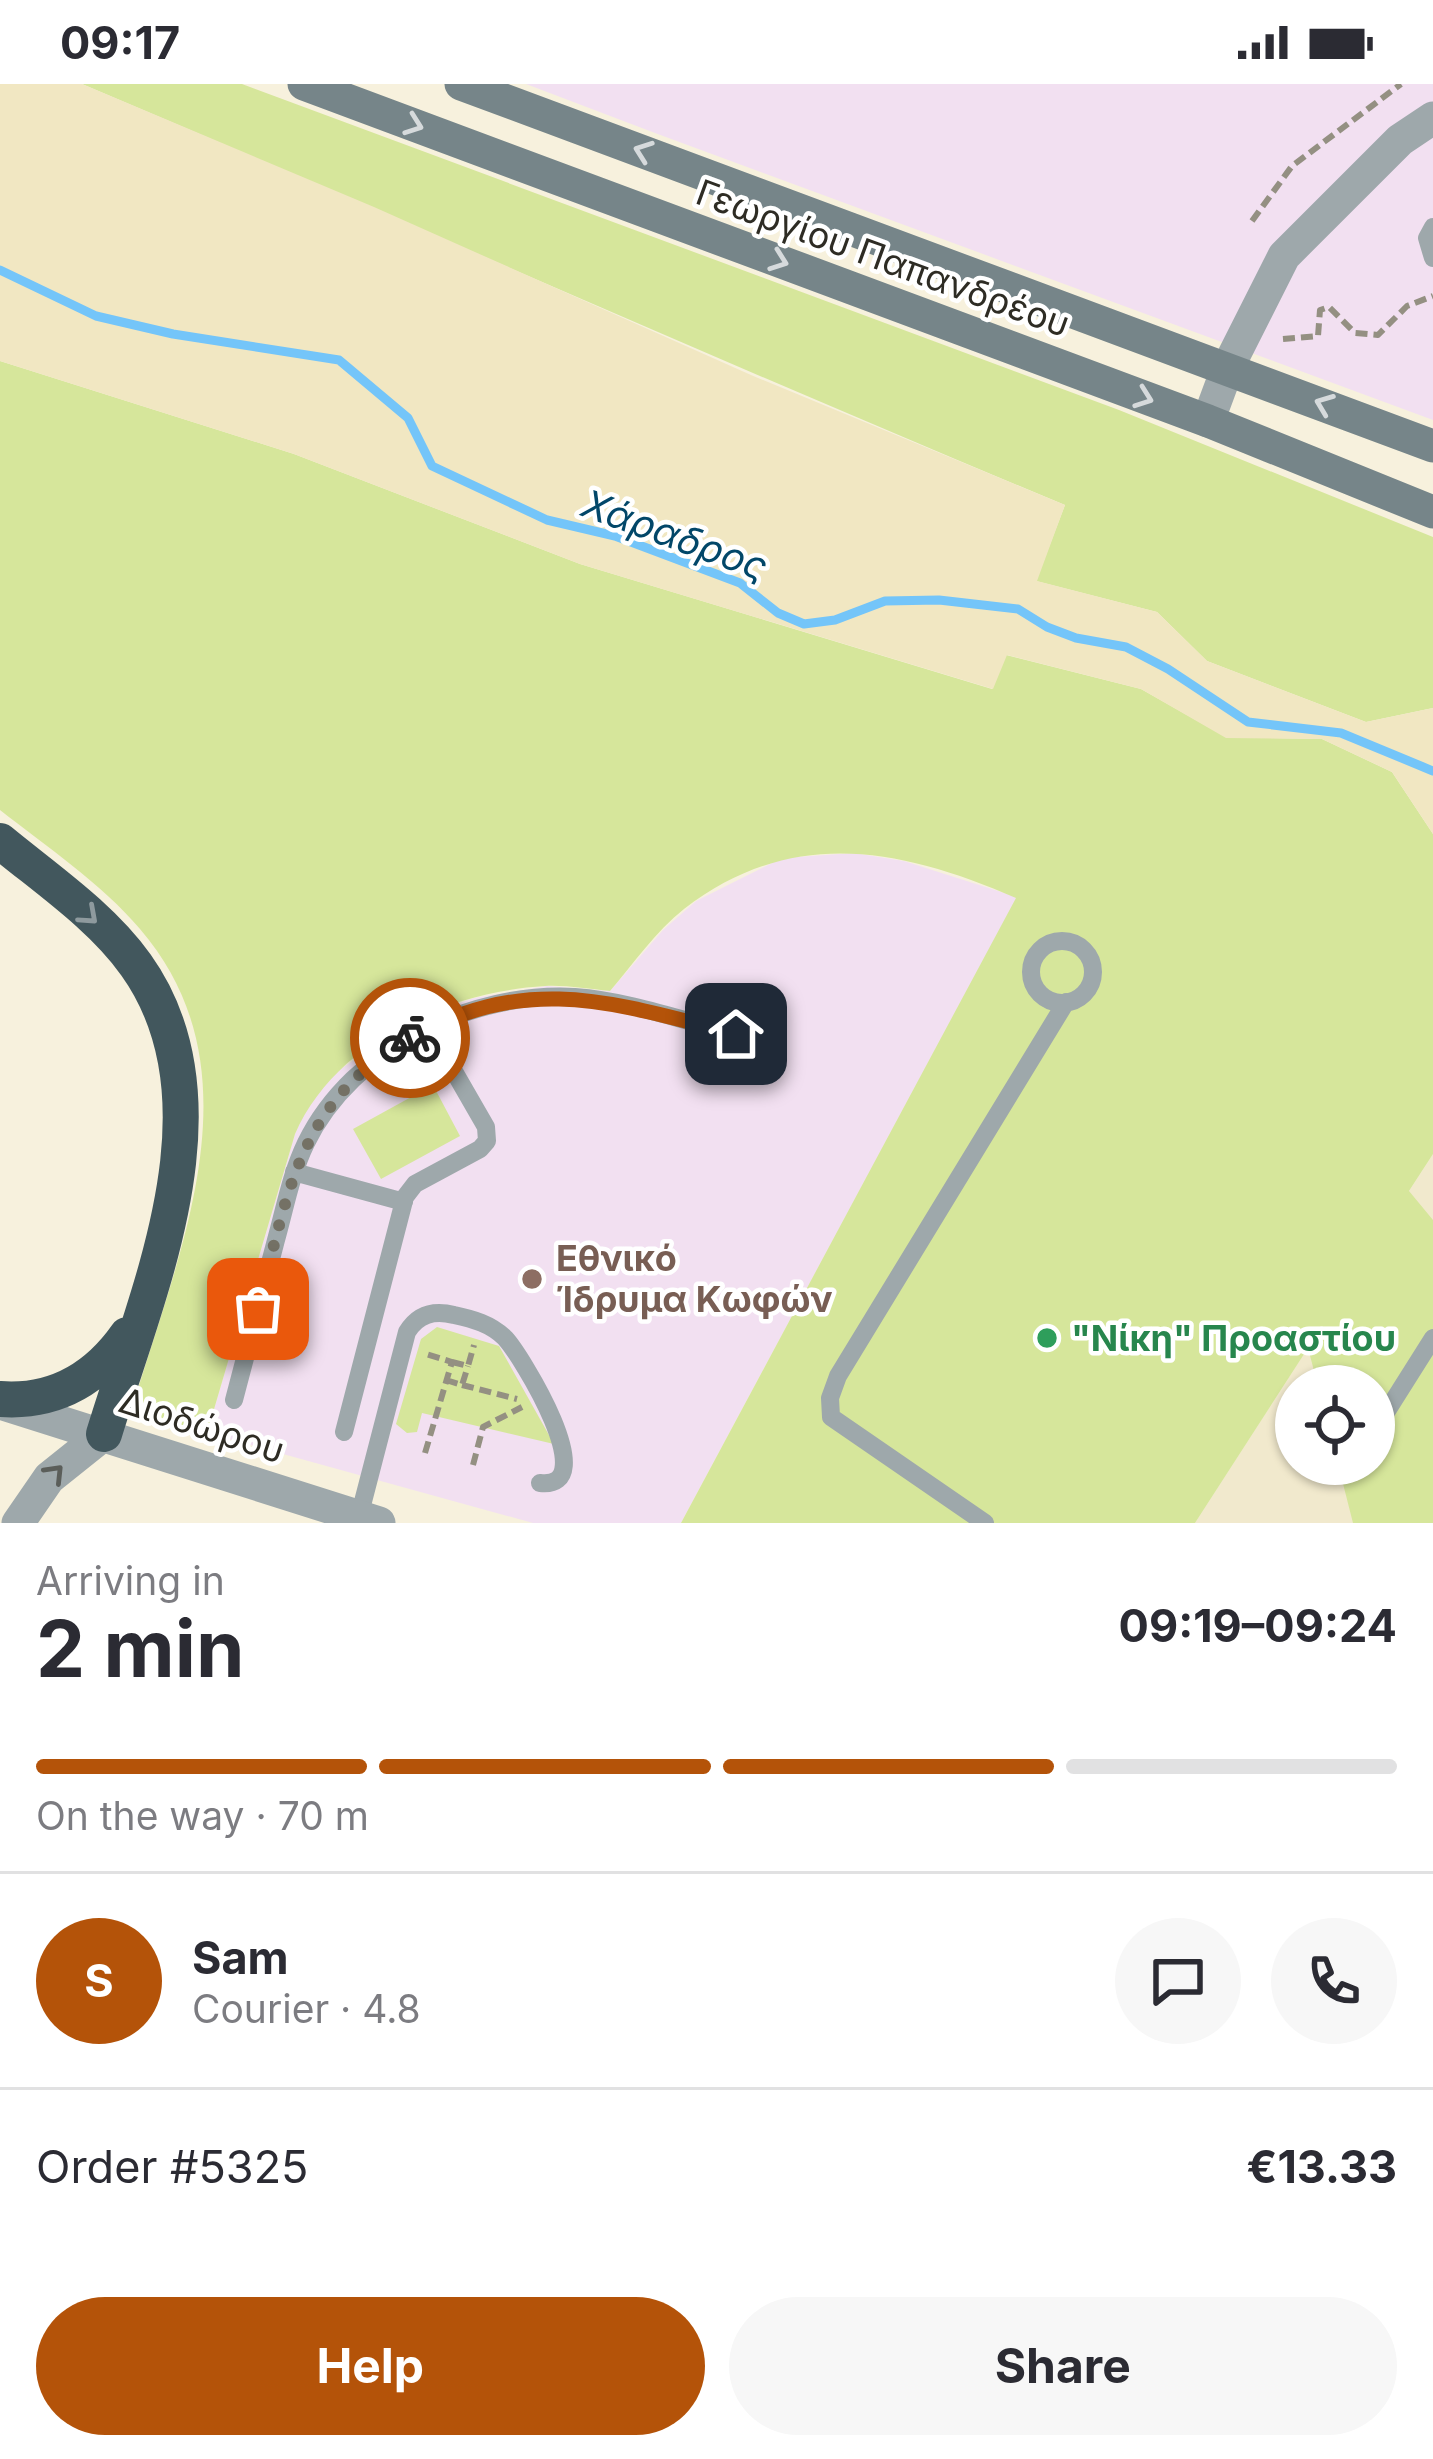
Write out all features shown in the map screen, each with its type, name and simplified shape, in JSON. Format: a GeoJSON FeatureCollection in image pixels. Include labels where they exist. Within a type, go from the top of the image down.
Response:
{"type":"FeatureCollection","features":[{"type":"Feature","properties":{"kind":"highway"},"geometry":{"type":"LineString","coordinates":[[0,841],[116,941],[136,965],[166,1026],[180,1089],[173,1203],[104,1434]]}},
{"type":"Feature","properties":{"kind":"highway"},"geometry":{"type":"LineString","coordinates":[[0,1401],[45,1396],[90,1376],[108,1362],[143,1306]]}},
{"type":"Feature","properties":{"kind":"main road","name":"Γεωργίου Παπανδρέου"},"geometry":{"type":"LineString","coordinates":[[304,84],[1208,421],[1433,512]]}},
{"type":"Feature","properties":{"kind":"main road","name":"Γεωργίου Παπανδρέου"},"geometry":{"type":"LineString","coordinates":[[461,84],[1433,446]]}},
{"type":"Feature","properties":{"kind":"street"},"geometry":{"type":"LineString","coordinates":[[1208,421],[1228,367],[1284,256],[1400,140],[1433,118]]}},
{"type":"Feature","properties":{"kind":"street","name":"Διοδώρου"},"geometry":{"type":"LineString","coordinates":[[0,1401],[369,1520]]}},
{"type":"Feature","properties":{"kind":"street"},"geometry":{"type":"LineString","coordinates":[[17,1523],[49,1478],[104,1434]]}},
{"type":"Feature","properties":{"kind":"lane"},"geometry":{"type":"LineString","coordinates":[[1433,227],[1427,238],[1433,258]]}},
{"type":"Feature","properties":{"kind":"lane"},"geometry":{"type":"LineString","coordinates":[[234,1400],[294,1172],[313,1131],[347,1086],[390,1050],[429,1028],[497,1004],[560,997],[623,1005],[736,1034]]}},
{"type":"Feature","properties":{"kind":"lane"},"geometry":{"type":"LineString","coordinates":[[986,1523],[831,1417],[830,1398],[838,1376],[1066,1002]]}},
{"type":"Feature","properties":{"kind":"lane"},"geometry":{"type":"LineString","coordinates":[[344,1432],[404,1202],[415,1184],[487,1141],[486,1127],[429,1028]]}},
{"type":"Feature","properties":{"kind":"lane"},"geometry":{"type":"LineString","coordinates":[[294,1172],[404,1202]]}},
{"type":"Feature","properties":{"kind":"lane"},"geometry":{"type":"LineString","coordinates":[[369,1520],[403,1348],[409,1327],[421,1316],[442,1313],[480,1322],[509,1344],[559,1430],[560,1474],[554,1483],[540,1483]]}},
{"type":"Feature","properties":{"kind":"lane"},"geometry":{"type":"LineString","coordinates":[[1395,1398],[1433,1338]]}},
{"type":"Feature","properties":{"kind":"path"},"geometry":{"type":"LineString","coordinates":[[1252,221],[1292,166],[1402,84]]}},
{"type":"Feature","properties":{"kind":"path"},"geometry":{"type":"LineString","coordinates":[[1283,339],[1318,336],[1320,310],[1329,307],[1355,333],[1378,335],[1407,306],[1433,296]]}},
{"type":"Feature","properties":{"kind":"path"},"geometry":{"type":"LineString","coordinates":[[463,1385],[480,1322]]}},
{"type":"Feature","properties":{"kind":"path"},"geometry":{"type":"LineString","coordinates":[[403,1348],[468,1366]]}},
{"type":"Feature","properties":{"kind":"path"},"geometry":{"type":"LineString","coordinates":[[425,1453],[452,1362]]}},
{"type":"Feature","properties":{"kind":"path"},"geometry":{"type":"LineString","coordinates":[[446,1380],[531,1403],[483,1427],[473,1466]]}},
{"type":"Feature","properties":{"kind":"shaded area"},"geometry":{"type":"Polygon","coordinates":[[[526,84],[1433,84],[1433,420],[655,133],[526,84]]]}},
{"type":"Feature","properties":{"kind":"shaded area","name":"Εθνικό Ίδρυμα Κωφών"},"geometry":{"type":"Polygon","coordinates":[[[854,853],[904,861],[1017,897],[681,1523],[533,1523],[207,1433],[295,1134],[309,1102],[335,1073],[414,1019],[474,998],[547,986],[610,991],[663,930],[696,901],[782,858],[854,853]]]}},
{"type":"Feature","properties":{"kind":"shaded area"},"geometry":{"type":"Polygon","coordinates":[[[1433,1154],[1433,1523],[1195,1523],[1275,1399],[1275,1485],[1395,1485],[1395,1365],[1297,1365],[1433,1154]]]}},
{"type":"Feature","properties":{"kind":"green space"},"geometry":{"type":"Polygon","coordinates":[[[82,84],[242,84],[1119,410],[1433,537],[1433,708],[1366,722],[1207,661],[1157,612],[1036,581],[1065,505],[82,84]]]}},
{"type":"Feature","properties":{"kind":"green space"},"geometry":{"type":"Polygon","coordinates":[[[0,361],[294,454],[580,564],[992,689],[1006,655],[1141,689],[1226,737],[1322,739],[1392,772],[1433,834],[1433,1154],[1409,1191],[1433,1220],[1433,1523],[1353,1523],[1343,1485],[1395,1485],[1395,1365],[1312,1365],[1308,1348],[1297,1365],[1275,1365],[1275,1399],[1195,1523],[681,1523],[1016,898],[930,867],[847,854],[765,865],[725,883],[674,918],[610,991],[545,986],[508,990],[434,1011],[366,1048],[313,1101],[295,1134],[207,1433],[137,1412],[134,1402],[188,1222],[200,1161],[203,1100],[197,1041],[176,983],[140,929],[91,881],[0,810],[0,361]]]}},
{"type":"Feature","properties":{"kind":"green space"},"geometry":{"type":"Polygon","coordinates":[[[433,1085],[460,1136],[381,1179],[353,1129],[433,1085]]]}},
{"type":"Feature","properties":{"kind":"green space"},"geometry":{"type":"Polygon","coordinates":[[[437,1327],[499,1346],[554,1444],[422,1413],[417,1432],[407,1433],[396,1424],[421,1339],[437,1327]]]}},
{"type":"Feature","properties":{"kind":"sand"},"geometry":{"type":"Polygon","coordinates":[[[0,84],[82,84],[374,207],[751,375],[1065,505],[1037,581],[1157,612],[1207,661],[1366,722],[1433,708],[1433,834],[1392,772],[1322,739],[1226,738],[1141,689],[1007,655],[993,689],[580,564],[294,454],[0,361],[0,84]]]}},
{"type":"Feature","properties":{"kind":"waterway","name":"Χάραδρος"},"geometry":{"type":"LineString","coordinates":[[0,270],[96,316],[173,334],[339,360],[408,418],[432,466],[547,520],[615,536],[740,583],[778,613],[804,624],[835,620],[885,601],[939,600],[1018,609],[1076,638],[1126,647],[1248,722],[1341,733],[1433,771]]}},
{"type":"Feature","properties":{"kind":"way so far"},"geometry":{"type":"LineString","coordinates":[[258,1309],[294,1172],[313,1131],[347,1086],[410,1038]]}},
{"type":"Feature","properties":{"kind":"place","name":"Εθνικό Ίδρυμα Κωφών"},"geometry":{"type":"Point","coordinates":[532,1279]}},
{"type":"Feature","properties":{"kind":"place","name":"\"Νίκη\" Προαστίου"},"geometry":{"type":"Point","coordinates":[1047,1338]}},
{"type":"Feature","properties":{"kind":"route"},"geometry":{"type":"LineString","coordinates":[[410,1038],[497,1004],[547,997],[623,1005],[736,1034]]}}]}
